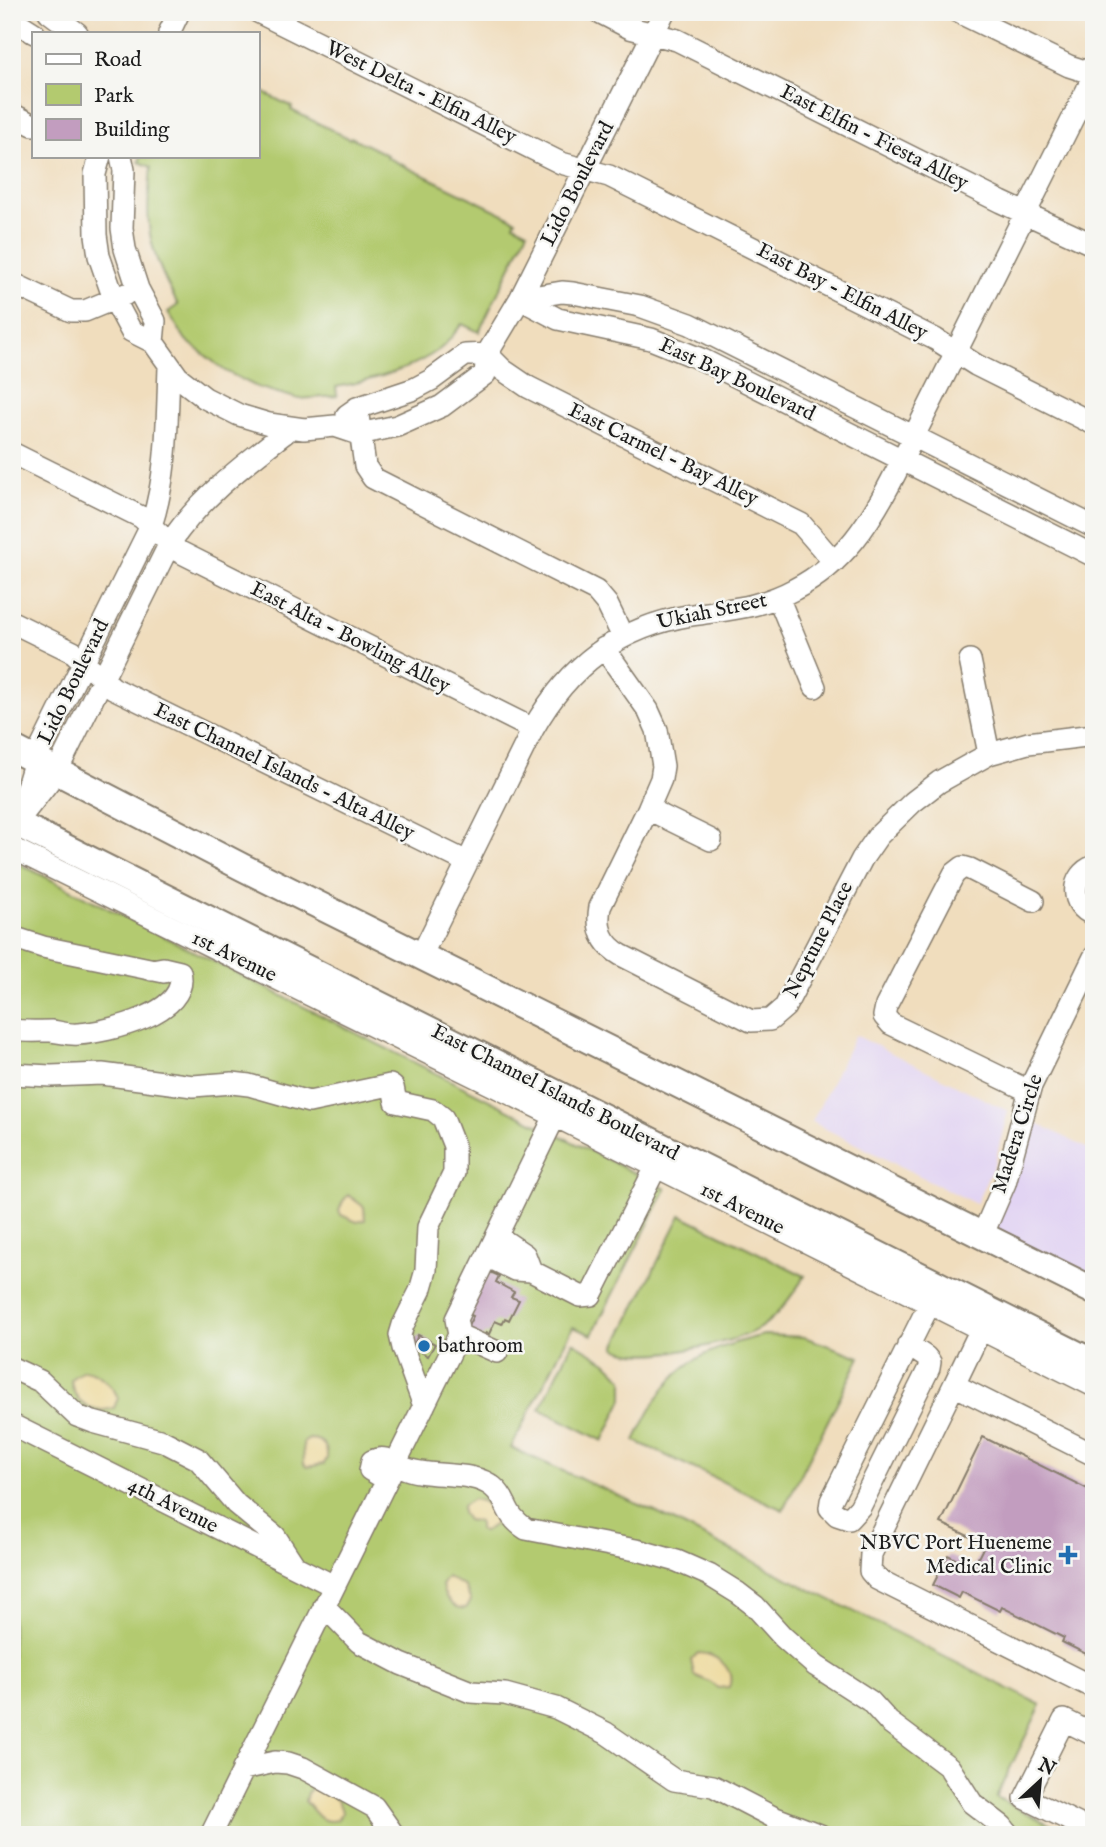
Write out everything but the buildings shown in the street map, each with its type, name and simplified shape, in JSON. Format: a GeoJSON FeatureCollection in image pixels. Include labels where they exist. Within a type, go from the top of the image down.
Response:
{"type":"FeatureCollection","features":[{"type":"Feature","properties":{"kind":"main road"},"geometry":{"type":"LineString","coordinates":[[35,760],[421,957],[1094,1291]]}},
{"type":"Feature","properties":{"kind":"main road","name":"East Channel Islands Boulevard"},"geometry":{"type":"LineString","coordinates":[[13,831],[1094,1363]]}},
{"type":"Feature","properties":{"kind":"street"},"geometry":{"type":"LineString","coordinates":[[49,12],[76,32]]}},
{"type":"Feature","properties":{"kind":"street"},"geometry":{"type":"LineString","coordinates":[[170,32],[180,12]]}},
{"type":"Feature","properties":{"kind":"street","name":"West Delta - Elfin Alley"},"geometry":{"type":"LineString","coordinates":[[258,12],[561,163],[586,169]]}},
{"type":"Feature","properties":{"kind":"street","name":"East Elfin - Fiesta Alley"},"geometry":{"type":"LineString","coordinates":[[599,12],[630,28],[677,40],[1094,245]]}},
{"type":"Feature","properties":{"kind":"street","name":"Lido Boulevard"},"geometry":{"type":"LineString","coordinates":[[359,434],[397,426],[442,406],[485,373],[487,354],[520,299],[664,12]]}},
{"type":"Feature","properties":{"kind":"street"},"geometry":{"type":"LineString","coordinates":[[958,12],[1069,66],[1094,75]]}},
{"type":"Feature","properties":{"kind":"street"},"geometry":{"type":"LineString","coordinates":[[12,19],[32,32]]}},
{"type":"Feature","properties":{"kind":"street","name":"Ukiah Street"},"geometry":{"type":"LineString","coordinates":[[421,957],[533,729],[560,687],[576,670],[623,637],[670,620],[737,610],[797,588],[834,562],[872,517],[1094,75]]}},
{"type":"Feature","properties":{"kind":"street"},"geometry":{"type":"LineString","coordinates":[[12,114],[32,124]]}},
{"type":"Feature","properties":{"kind":"street"},"geometry":{"type":"LineString","coordinates":[[99,158],[95,183],[99,257],[114,299],[131,331],[153,342],[169,367],[188,386],[223,408],[255,421],[290,429],[335,425],[359,434]]}},
{"type":"Feature","properties":{"kind":"street"},"geometry":{"type":"LineString","coordinates":[[122,163],[122,228],[125,249],[138,289],[155,321],[153,342]]}},
{"type":"Feature","properties":{"kind":"street","name":"East Bay - Elfin Alley"},"geometry":{"type":"LineString","coordinates":[[586,169],[609,176],[935,339],[976,365],[1094,424]]}},
{"type":"Feature","properties":{"kind":"street"},"geometry":{"type":"LineString","coordinates":[[12,283],[71,311],[85,311],[138,289]]}},
{"type":"Feature","properties":{"kind":"street","name":"East Bay Boulevard"},"geometry":{"type":"LineString","coordinates":[[520,299],[562,292],[573,293],[640,306],[663,314],[714,335],[1094,527]]}},
{"type":"Feature","properties":{"kind":"street","name":"East Bay Boulevard"},"geometry":{"type":"LineString","coordinates":[[520,299],[558,319],[627,332],[671,347],[1094,556]]}},
{"type":"Feature","properties":{"kind":"street"},"geometry":{"type":"LineString","coordinates":[[335,425],[356,408],[414,389],[431,380],[465,355],[487,354]]}},
{"type":"Feature","properties":{"kind":"street","name":"East Carmel - Bay Alley"},"geometry":{"type":"LineString","coordinates":[[487,354],[503,370],[528,387],[801,523],[834,562]]}},
{"type":"Feature","properties":{"kind":"street","name":"Lido Boulevard"},"geometry":{"type":"LineString","coordinates":[[13,831],[35,760],[151,526],[159,502],[165,465],[169,367]]}},
{"type":"Feature","properties":{"kind":"street"},"geometry":{"type":"LineString","coordinates":[[356,408],[365,466],[373,478],[596,591],[607,604],[623,637]]}},
{"type":"Feature","properties":{"kind":"street","name":"Lido Boulevard"},"geometry":{"type":"LineString","coordinates":[[35,760],[103,679],[170,543],[206,497],[290,429]]}},
{"type":"Feature","properties":{"kind":"street","name":"East Alta - Bowling Alley"},"geometry":{"type":"LineString","coordinates":[[12,453],[141,517],[178,551],[533,729]]}},
{"type":"Feature","properties":{"kind":"street"},"geometry":{"type":"LineString","coordinates":[[778,597],[815,687]]}},
{"type":"Feature","properties":{"kind":"street","name":"East Channel Islands - Alta Alley"},"geometry":{"type":"LineString","coordinates":[[12,622],[73,652],[113,688],[467,862]]}},
{"type":"Feature","properties":{"kind":"street","name":"Neptune Place"},"geometry":{"type":"LineString","coordinates":[[604,648],[648,710],[657,730],[663,766],[661,779],[648,809],[600,907],[600,931],[605,942],[621,955],[751,1021],[770,1020],[785,1007],[862,859],[878,836],[913,802],[939,782],[989,754],[1028,743],[1094,735]]}},
{"type":"Feature","properties":{"kind":"street"},"geometry":{"type":"LineString","coordinates":[[970,660],[989,754]]}},
{"type":"Feature","properties":{"kind":"street"},"geometry":{"type":"LineString","coordinates":[[648,809],[711,840]]}},
{"type":"Feature","properties":{"kind":"street","name":"1st Avenue"},"geometry":{"type":"LineString","coordinates":[[13,831],[555,1116],[1094,1386]]}},
{"type":"Feature","properties":{"kind":"street"},"geometry":{"type":"LineString","coordinates":[[1094,866],[1083,871],[1078,878],[1075,894],[1082,908],[1094,915]]}},
{"type":"Feature","properties":{"kind":"street"},"geometry":{"type":"LineString","coordinates":[[1029,1091],[891,1024],[884,1016],[886,1006],[954,874],[962,867],[1033,901]]}},
{"type":"Feature","properties":{"kind":"street"},"geometry":{"type":"LineString","coordinates":[[12,937],[43,947],[152,970],[172,968],[180,972],[182,978],[176,997],[166,1007],[99,1032],[75,1034],[12,1031]]}},
{"type":"Feature","properties":{"kind":"street","name":"Madera Circle"},"geometry":{"type":"LineString","coordinates":[[982,1236],[1005,1183],[1029,1091],[1094,957]]}},
{"type":"Feature","properties":{"kind":"street"},"geometry":{"type":"LineString","coordinates":[[12,1074],[102,1074],[193,1086],[232,1083],[249,1085],[309,1102],[390,1085],[394,1087],[396,1102],[433,1110],[443,1118],[454,1146],[454,1173],[428,1227],[426,1270],[420,1291],[400,1335],[425,1406]]}},
{"type":"Feature","properties":{"kind":"street"},"geometry":{"type":"LineString","coordinates":[[211,1835],[459,1335],[456,1320],[555,1116]]}},
{"type":"Feature","properties":{"kind":"street"},"geometry":{"type":"LineString","coordinates":[[487,1256],[515,1270],[531,1271],[580,1296],[591,1296],[656,1167]]}},
{"type":"Feature","properties":{"kind":"street"},"geometry":{"type":"LineString","coordinates":[[497,1236],[525,1255],[531,1271]]}},
{"type":"Feature","properties":{"kind":"street"},"geometry":{"type":"LineString","coordinates":[[908,1345],[930,1362],[920,1387],[860,1507],[849,1519],[837,1515],[830,1508],[831,1501],[908,1345],[930,1303]]}},
{"type":"Feature","properties":{"kind":"street"},"geometry":{"type":"LineString","coordinates":[[981,1329],[870,1554],[870,1571],[877,1579],[1094,1688]]}},
{"type":"Feature","properties":{"kind":"street"},"geometry":{"type":"LineString","coordinates":[[459,1335],[497,1352]]}},
{"type":"Feature","properties":{"kind":"street"},"geometry":{"type":"LineString","coordinates":[[12,1368],[40,1381],[77,1416],[163,1441],[198,1459],[223,1490],[275,1536],[295,1566]]}},
{"type":"Feature","properties":{"kind":"street"},"geometry":{"type":"LineString","coordinates":[[954,1385],[1094,1454]]}},
{"type":"Feature","properties":{"kind":"street","name":"4th Avenue"},"geometry":{"type":"LineString","coordinates":[[12,1425],[334,1586]]}},
{"type":"Feature","properties":{"kind":"street"},"geometry":{"type":"LineString","coordinates":[[392,1471],[404,1468],[491,1484],[500,1493],[508,1513],[526,1529],[653,1554],[677,1561],[719,1581],[755,1606],[783,1637],[816,1665],[870,1701],[889,1722],[949,1767],[972,1803],[1009,1835]]}},
{"type":"Feature","properties":{"kind":"street"},"geometry":{"type":"LineString","coordinates":[[324,1606],[359,1642],[401,1664],[471,1692],[505,1694],[556,1708],[606,1733],[674,1780],[713,1786],[762,1812],[820,1835]]}},
{"type":"Feature","properties":{"kind":"street"},"geometry":{"type":"LineString","coordinates":[[1094,1735],[1064,1720],[1025,1798],[1094,1832]]}},
{"type":"Feature","properties":{"kind":"street"},"geometry":{"type":"LineString","coordinates":[[243,1769],[275,1762],[303,1768],[374,1807],[394,1835]]}},
{"type":"Feature","properties":{"kind":"shaded area"},"geometry":{"type":"Polygon","coordinates":[[[855,1035],[1008,1111],[995,1162],[976,1204],[812,1122],[855,1035]]]}},
{"type":"Feature","properties":{"kind":"shaded area"},"geometry":{"type":"Polygon","coordinates":[[[1021,1115],[1094,1152],[1094,1291],[982,1236],[1021,1115]]]}},
{"type":"Feature","properties":{"kind":"green space"},"geometry":{"type":"Polygon","coordinates":[[[259,90],[292,107],[291,110],[516,220],[514,224],[528,231],[479,332],[462,324],[443,347],[403,369],[336,387],[337,396],[299,399],[257,387],[225,371],[186,340],[168,312],[178,305],[159,264],[149,230],[151,167],[139,162],[140,158],[259,158],[259,90]]]}},
{"type":"Feature","properties":{"kind":"green space"},"geometry":{"type":"Polygon","coordinates":[[[12,860],[666,1189],[592,1335],[573,1327],[511,1448],[653,1511],[1041,1705],[996,1797],[1070,1835],[12,1835],[12,860]]]}},
{"type":"Feature","properties":{"kind":"green space"},"geometry":{"type":"Polygon","coordinates":[[[681,1215],[805,1276],[785,1305],[772,1318],[746,1335],[708,1346],[664,1353],[627,1352],[615,1347],[681,1215]]]}},
{"type":"Feature","properties":{"kind":"green space"},"geometry":{"type":"Polygon","coordinates":[[[764,1335],[804,1337],[860,1357],[783,1510],[635,1441],[658,1397],[684,1368],[717,1349],[764,1335]]]}},
{"type":"Feature","properties":{"kind":"green space"},"geometry":{"type":"Polygon","coordinates":[[[573,1342],[606,1362],[623,1379],[623,1399],[603,1441],[540,1409],[573,1342]]]}},
{"type":"Feature","properties":{"kind":"sand"},"geometry":{"type":"Polygon","coordinates":[[[348,1195],[364,1207],[365,1220],[357,1222],[341,1215],[339,1211],[348,1195]]]}},
{"type":"Feature","properties":{"kind":"sand"},"geometry":{"type":"Polygon","coordinates":[[[83,1370],[99,1376],[113,1388],[118,1398],[114,1408],[98,1410],[79,1400],[71,1379],[83,1370]]]}},
{"type":"Feature","properties":{"kind":"sand"},"geometry":{"type":"Polygon","coordinates":[[[309,1439],[321,1442],[325,1447],[327,1458],[324,1464],[307,1467],[304,1464],[303,1443],[309,1439]]]}},
{"type":"Feature","properties":{"kind":"sand"},"geometry":{"type":"Polygon","coordinates":[[[473,1499],[482,1501],[496,1514],[495,1524],[483,1532],[479,1530],[479,1522],[467,1520],[462,1513],[462,1506],[473,1499]]]}},
{"type":"Feature","properties":{"kind":"sand"},"geometry":{"type":"Polygon","coordinates":[[[447,1577],[465,1587],[471,1601],[466,1608],[453,1605],[447,1598],[442,1584],[447,1577]]]}},
{"type":"Feature","properties":{"kind":"sand"},"geometry":{"type":"Polygon","coordinates":[[[698,1653],[717,1659],[727,1668],[730,1674],[729,1687],[718,1688],[694,1675],[691,1660],[698,1653]]]}},
{"type":"Feature","properties":{"kind":"sand"},"geometry":{"type":"Polygon","coordinates":[[[314,1786],[324,1790],[339,1803],[342,1813],[337,1820],[322,1819],[305,1801],[307,1793],[314,1786]]]}},
{"type":"Feature","properties":{"kind":"place","name":"bathroom"},"geometry":{"type":"Point","coordinates":[424,1346]}},
{"type":"Feature","properties":{"kind":"place","name":"NBVC Port Hueneme Medical Clinic"},"geometry":{"type":"Point","coordinates":[1068,1555]}}]}
